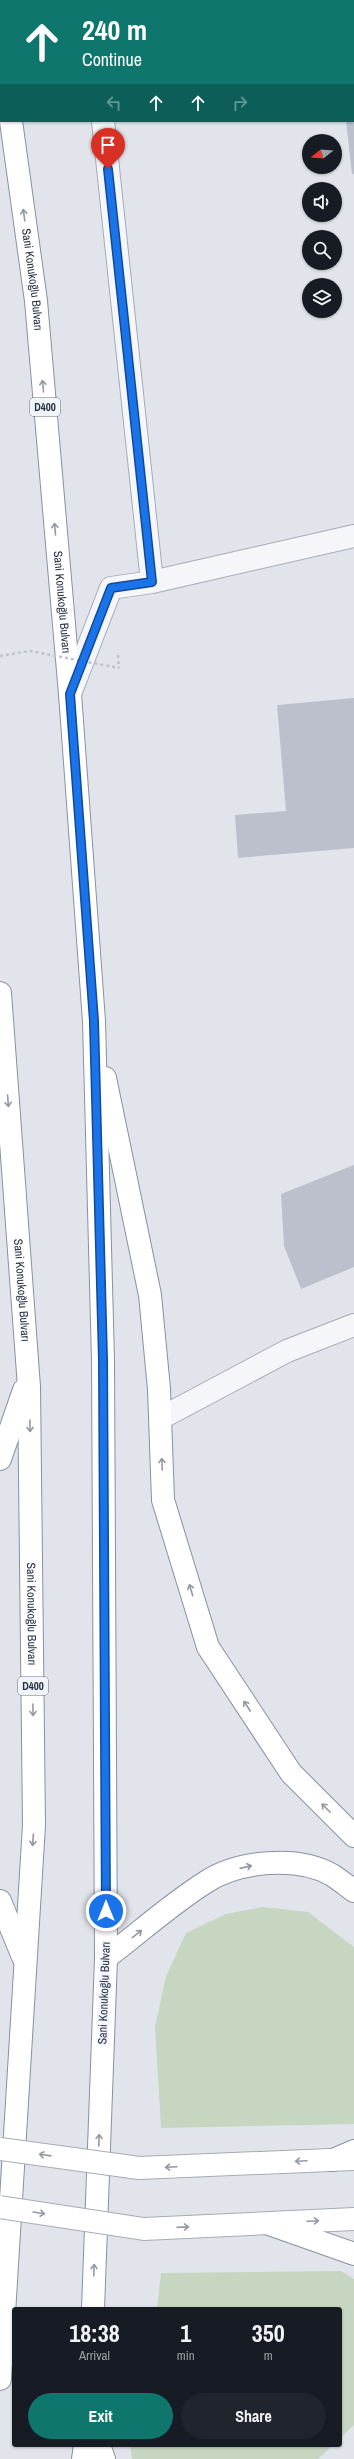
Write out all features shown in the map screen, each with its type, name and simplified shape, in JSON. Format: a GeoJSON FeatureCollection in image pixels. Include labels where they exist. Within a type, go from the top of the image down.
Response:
{"type":"FeatureCollection","features":[{"type":"Feature","properties":{"kind":"main road","name":"Sani Konukoğlu Bulvarı"},"geometry":{"type":"LineString","coordinates":[[11,122],[36,301],[70,694],[94,1021],[103,1360],[106,1958],[93,2307]]}},
{"type":"Feature","properties":{"kind":"main road","name":"Sani Konukoğlu Bulvarı"},"geometry":{"type":"LineString","coordinates":[[0,993],[28,1375],[34,1825],[0,2378]]}},
{"type":"Feature","properties":{"kind":"main road"},"geometry":{"type":"LineString","coordinates":[[94,1021],[150,1295],[161,1418],[163,1500],[208,1647],[291,1773],[354,1836]]}},
{"type":"Feature","properties":{"kind":"main road"},"geometry":{"type":"LineString","coordinates":[[0,1459],[28,1375]]}},
{"type":"Feature","properties":{"kind":"main road"},"geometry":{"type":"LineString","coordinates":[[106,1958],[207,1881],[233,1870],[268,1862],[300,1864],[331,1874],[354,1891]]}},
{"type":"Feature","properties":{"kind":"main road"},"geometry":{"type":"LineString","coordinates":[[0,1901],[26,1962]]}},
{"type":"Feature","properties":{"kind":"main road"},"geometry":{"type":"LineString","coordinates":[[0,2149],[139,2168],[344,2160],[354,2152]]}},
{"type":"Feature","properties":{"kind":"main road"},"geometry":{"type":"LineString","coordinates":[[0,2207],[144,2229],[354,2219]]}},
{"type":"Feature","properties":{"kind":"main road"},"geometry":{"type":"LineString","coordinates":[[269,2224],[354,2254]]}},
{"type":"Feature","properties":{"kind":"main road"},"geometry":{"type":"LineString","coordinates":[[83,2459],[85,2447]]}},
{"type":"Feature","properties":{"kind":"main road"},"geometry":{"type":"LineString","coordinates":[[100,2447],[104,2459]]}},
{"type":"Feature","properties":{"kind":"street"},"geometry":{"type":"LineString","coordinates":[[103,122],[152,582]]}},
{"type":"Feature","properties":{"kind":"street"},"geometry":{"type":"LineString","coordinates":[[70,694],[111,588],[152,582],[354,536]]}},
{"type":"Feature","properties":{"kind":"street"},"geometry":{"type":"LineString","coordinates":[[161,1418],[287,1351],[354,1326]]}},
{"type":"Feature","properties":{"kind":"path"},"geometry":{"type":"LineString","coordinates":[[0,656],[30,651],[119,668]]}},
{"type":"Feature","properties":{"kind":"green space"},"geometry":{"type":"Polygon","coordinates":[[[262,1907],[308,1912],[354,1947],[354,2124],[161,2128],[155,2027],[166,1976],[186,1933],[226,1914],[262,1907]]]}},
{"type":"Feature","properties":{"kind":"green space"},"geometry":{"type":"Polygon","coordinates":[[[341,2271],[354,2279],[354,2425],[342,2436],[342,2307],[157,2307],[161,2273],[341,2271]]]}},
{"type":"Feature","properties":{"kind":"green space"},"geometry":{"type":"Polygon","coordinates":[[[130,2447],[331,2447],[318,2459],[132,2459],[130,2447]]]}},
{"type":"Feature","properties":{"kind":"building"},"geometry":{"type":"Polygon","coordinates":[[[346,122],[354,122],[354,174],[352,174],[346,122]]]}},
{"type":"Feature","properties":{"kind":"building"},"geometry":{"type":"Polygon","coordinates":[[[354,698],[354,848],[238,858],[235,815],[286,811],[277,705],[354,698]]]}},
{"type":"Feature","properties":{"kind":"building"},"geometry":{"type":"Polygon","coordinates":[[[354,1165],[354,1267],[301,1289],[284,1246],[281,1194],[354,1165]]]}},
{"type":"Feature","properties":{"kind":"route"},"geometry":{"type":"LineString","coordinates":[[106,1911],[103,1360],[94,1021],[70,694],[111,588],[152,582],[108,169]]}}]}
